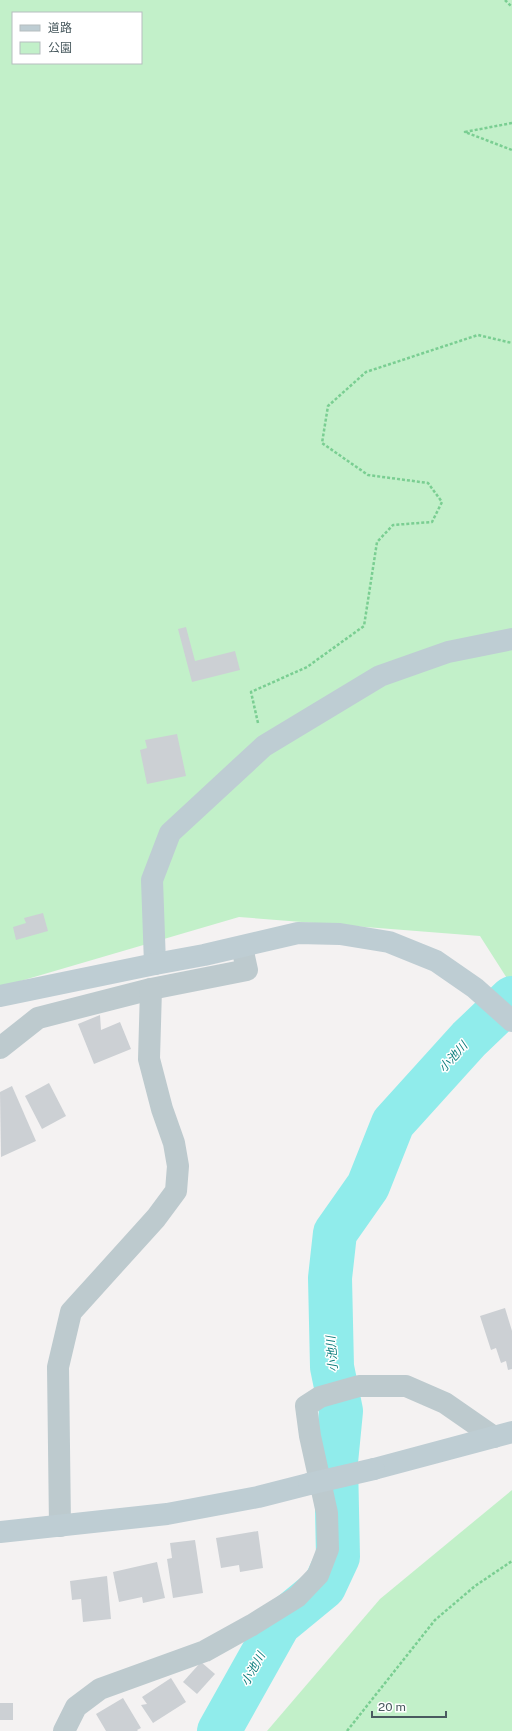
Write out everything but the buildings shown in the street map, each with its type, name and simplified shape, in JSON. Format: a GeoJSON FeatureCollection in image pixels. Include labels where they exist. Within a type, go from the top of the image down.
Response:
{"type":"FeatureCollection","features":[{"type":"Feature","properties":{"kind":"street"},"geometry":{"type":"LineString","coordinates":[[155,964],[152,880],[170,833],[264,746],[380,676],[448,652],[512,638]]}},
{"type":"Feature","properties":{"kind":"street"},"geometry":{"type":"LineString","coordinates":[[0,996],[242,947],[298,933],[340,934],[389,942],[436,961],[475,988],[512,1021]]}},
{"type":"Feature","properties":{"kind":"street"},"geometry":{"type":"LineString","coordinates":[[0,1048],[38,1018],[152,989],[246,970],[242,947]]}},
{"type":"Feature","properties":{"kind":"street"},"geometry":{"type":"LineString","coordinates":[[60,1526],[58,1367],[70,1312],[156,1218],[176,1191],[178,1166],[174,1143],[162,1109],[149,1059],[152,989]]}},
{"type":"Feature","properties":{"kind":"street"},"geometry":{"type":"LineString","coordinates":[[64,1731],[76,1707],[100,1689],[204,1651],[252,1625],[297,1597],[318,1575],[328,1549],[327,1513],[310,1436],[306,1406],[320,1397],[359,1386],[406,1386],[445,1403],[503,1435]]}},
{"type":"Feature","properties":{"kind":"street"},"geometry":{"type":"LineString","coordinates":[[0,1532],[167,1514],[258,1497],[374,1469],[503,1435]]}},
{"type":"Feature","properties":{"kind":"path"},"geometry":{"type":"LineString","coordinates":[[505,0],[512,6]]}},
{"type":"Feature","properties":{"kind":"path"},"geometry":{"type":"LineString","coordinates":[[512,123],[466,132],[512,150]]}},
{"type":"Feature","properties":{"kind":"path"},"geometry":{"type":"LineString","coordinates":[[264,746],[251,692],[307,667],[364,626],[376,542],[392,526],[432,522],[442,502],[428,483],[368,475],[322,442],[328,406],[366,372],[478,335],[512,343]]}},
{"type":"Feature","properties":{"kind":"path"},"geometry":{"type":"LineString","coordinates":[[347,1731],[435,1620],[475,1586],[512,1561]]}},
{"type":"Feature","properties":{"kind":"green space"},"geometry":{"type":"Polygon","coordinates":[[[0,0],[512,0],[512,986],[480,936],[239,917],[0,987],[0,0]]]}},
{"type":"Feature","properties":{"kind":"green space"},"geometry":{"type":"Polygon","coordinates":[[[512,1490],[512,1731],[267,1731],[380,1599],[512,1490]]]}},
{"type":"Feature","properties":{"kind":"waterway","name":"小池川"},"geometry":{"type":"LineString","coordinates":[[219,1731],[279,1624],[324,1587],[338,1557],[336,1462],[341,1411],[332,1367],[330,1278],[335,1233],[368,1186],[393,1123],[469,1039],[512,998]]}}]}
